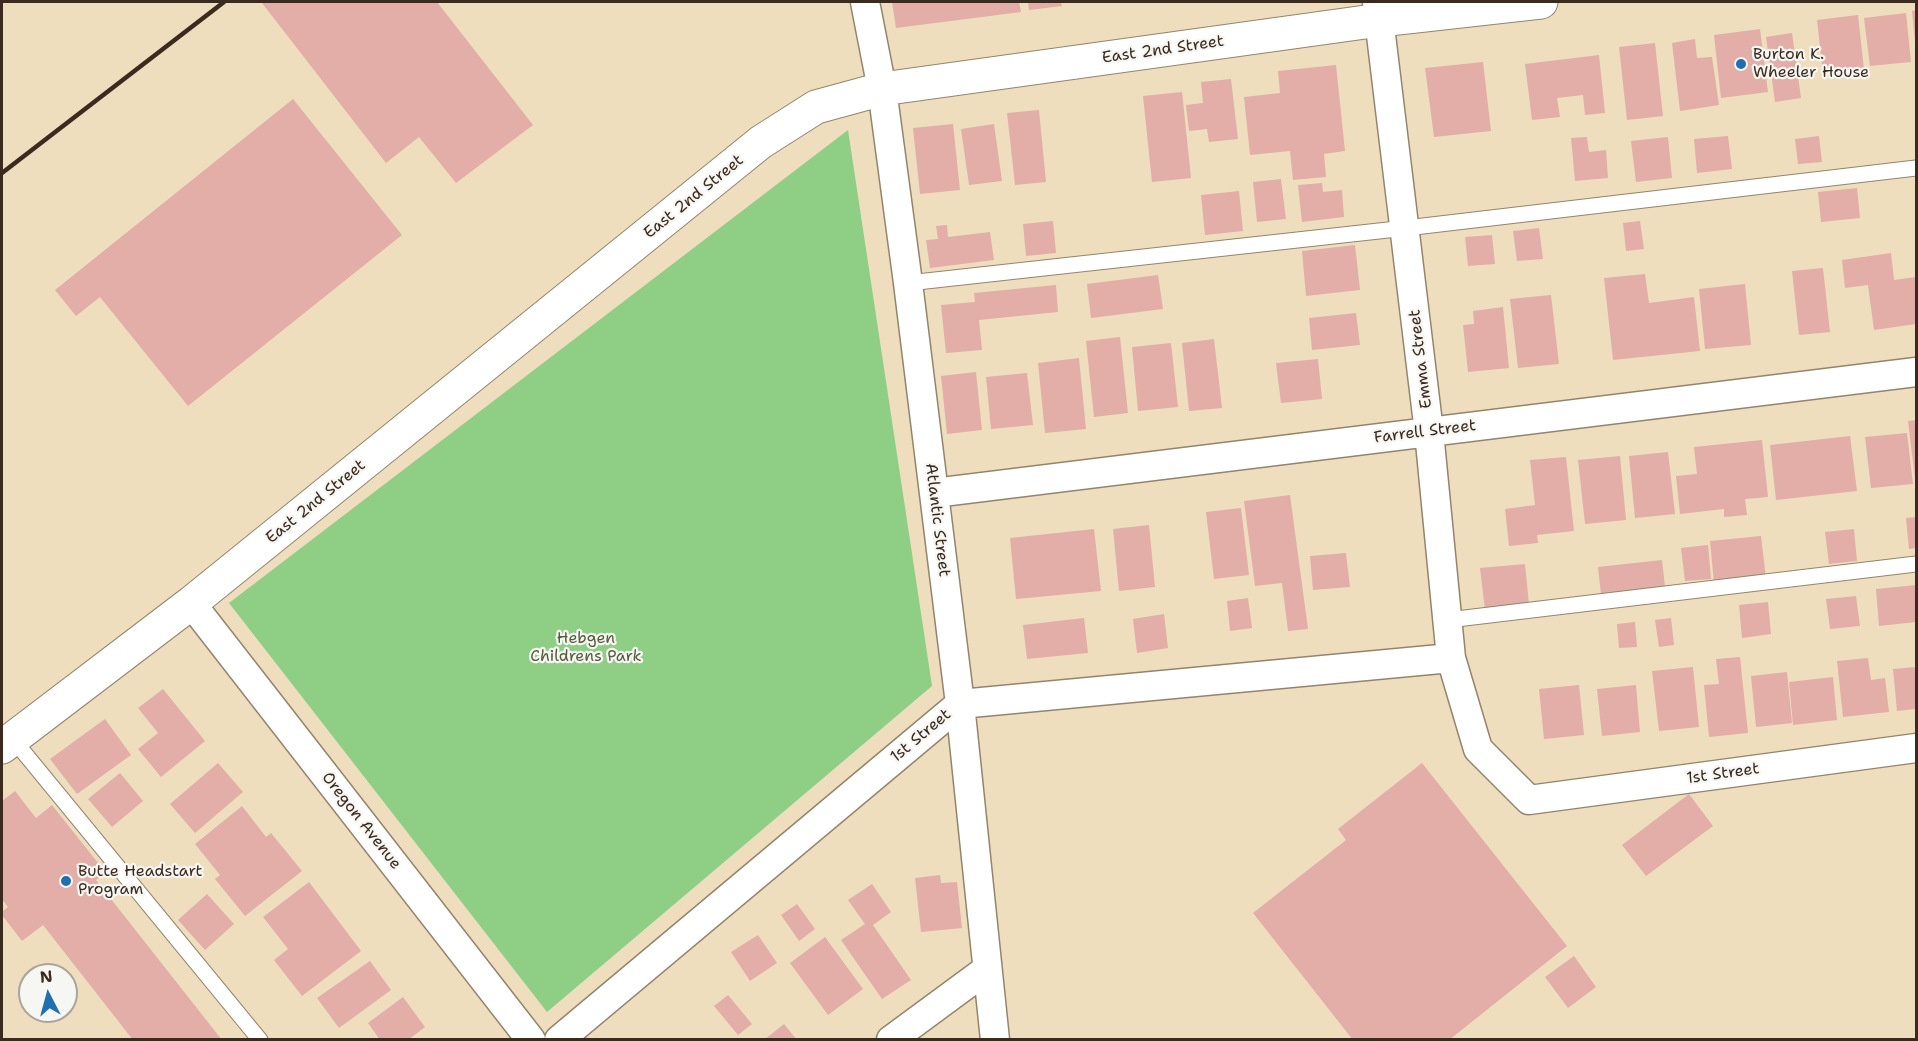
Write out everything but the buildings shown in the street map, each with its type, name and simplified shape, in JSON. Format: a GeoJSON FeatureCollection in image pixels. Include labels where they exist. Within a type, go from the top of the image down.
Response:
{"type":"FeatureCollection","features":[{"type":"Feature","properties":{"kind":"street","name":"Atlantic Street"},"geometry":{"type":"LineString","coordinates":[[865,2],[882,89],[908,283],[960,704],[994,1040]]}},
{"type":"Feature","properties":{"kind":"street","name":"East 2nd Street"},"geometry":{"type":"LineString","coordinates":[[7,742],[191,603],[761,142],[816,107],[882,89],[1378,11],[1540,2]]}},
{"type":"Feature","properties":{"kind":"street","name":"Emma Street"},"geometry":{"type":"LineString","coordinates":[[1378,11],[1406,228],[1451,658],[1478,749],[1529,800]]}},
{"type":"Feature","properties":{"kind":"street","name":"Farrell Street"},"geometry":{"type":"LineString","coordinates":[[934,493],[1917,372]]}},
{"type":"Feature","properties":{"kind":"street","name":"Oregon Avenue"},"geometry":{"type":"LineString","coordinates":[[191,603],[531,1040]]}},
{"type":"Feature","properties":{"kind":"street","name":"1st Street"},"geometry":{"type":"LineString","coordinates":[[559,1040],[960,704],[1451,658]]}},
{"type":"Feature","properties":{"kind":"street","name":"1st Street"},"geometry":{"type":"LineString","coordinates":[[1529,800],[1917,748]]}},
{"type":"Feature","properties":{"kind":"street"},"geometry":{"type":"LineString","coordinates":[[891,1040],[986,970]]}},
{"type":"Feature","properties":{"kind":"lane"},"geometry":{"type":"LineString","coordinates":[[908,283],[1917,168]]}},
{"type":"Feature","properties":{"kind":"lane"},"geometry":{"type":"LineString","coordinates":[[1448,620],[1917,564]]}},
{"type":"Feature","properties":{"kind":"lane"},"geometry":{"type":"LineString","coordinates":[[7,742],[260,1040]]}},
{"type":"Feature","properties":{"kind":"green space","name":"Hebgen Childrens Park"},"geometry":{"type":"Polygon","coordinates":[[[848,130],[932,686],[547,1012],[229,603],[848,130]]]}},
{"type":"Feature","properties":{"kind":"railway"},"geometry":{"type":"LineString","coordinates":[[2,173],[224,2]]}},
{"type":"Feature","properties":{"kind":"place","name":"Burton K. Wheeler House"},"geometry":{"type":"Point","coordinates":[1741,64]}},
{"type":"Feature","properties":{"kind":"place","name":"Butte Headstart Program"},"geometry":{"type":"Point","coordinates":[66,881]}}]}
